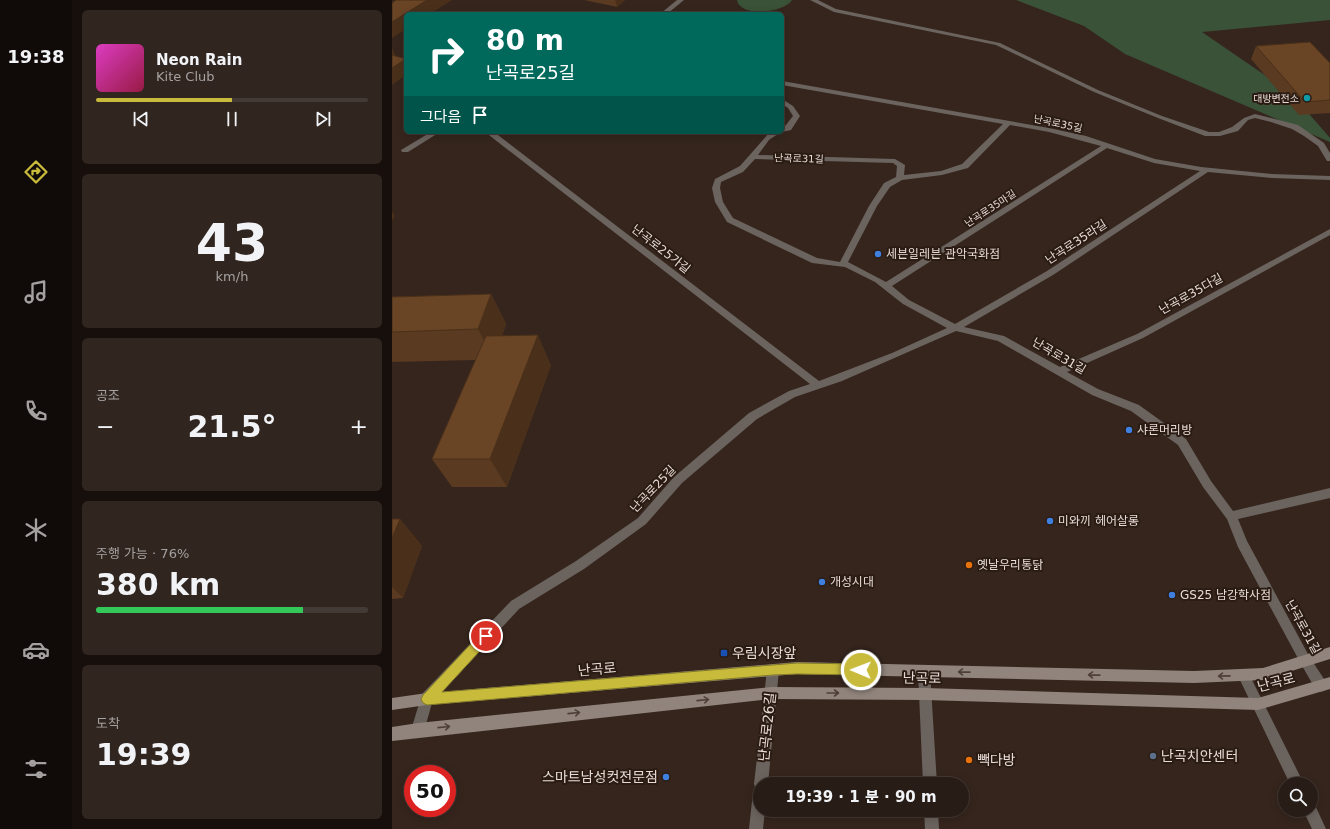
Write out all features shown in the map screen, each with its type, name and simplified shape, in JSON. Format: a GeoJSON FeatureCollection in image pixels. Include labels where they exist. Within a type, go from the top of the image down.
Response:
{"type":"FeatureCollection","features":[{"type":"Feature","properties":{"kind":"main road","name":"난곡로"},"geometry":{"type":"LineString","coordinates":[[392,704],[427,699],[797,668],[1194,677],[1244,676],[1263,674],[1330,653]]}},
{"type":"Feature","properties":{"kind":"main road","name":"난곡로"},"geometry":{"type":"LineString","coordinates":[[392,734],[771,693],[925,694],[1258,704],[1326,684]]}},
{"type":"Feature","properties":{"kind":"street"},"geometry":{"type":"LineString","coordinates":[[666,12],[681,0]]}},
{"type":"Feature","properties":{"kind":"street"},"geometry":{"type":"LineString","coordinates":[[813,0],[834,10],[998,44],[1096,91],[1166,120],[1208,134],[1220,134],[1235,128],[1246,120],[1255,116],[1273,120],[1295,127],[1307,134],[1321,144],[1330,159]]}},
{"type":"Feature","properties":{"kind":"street","name":"난곡로35길"},"geometry":{"type":"LineString","coordinates":[[784,83],[1063,133],[1154,162],[1206,170],[1272,176],[1330,178]]}},
{"type":"Feature","properties":{"kind":"street"},"geometry":{"type":"LineString","coordinates":[[784,102],[791,107],[797,116],[788,128],[784,129]]}},
{"type":"Feature","properties":{"kind":"street"},"geometry":{"type":"LineString","coordinates":[[842,264],[854,245],[873,206],[887,185],[900,178],[942,173],[965,166],[1008,123]]}},
{"type":"Feature","properties":{"kind":"street"},"geometry":{"type":"LineString","coordinates":[[405,150],[433,134]]}},
{"type":"Feature","properties":{"kind":"street","name":"난곡로25가길"},"geometry":{"type":"LineString","coordinates":[[492,134],[818,385]]}},
{"type":"Feature","properties":{"kind":"street","name":"난곡로31길"},"geometry":{"type":"LineString","coordinates":[[772,134],[769,135],[755,157],[743,168],[718,181],[716,188],[718,202],[730,220],[815,261],[844,263],[878,280],[906,302],[955,328],[1001,338],[1095,392],[1135,408],[1182,442],[1207,484],[1231,516],[1242,543],[1306,660],[1326,684]]}},
{"type":"Feature","properties":{"kind":"street","name":"난곡로35마길"},"geometry":{"type":"LineString","coordinates":[[886,286],[1106,146]]}},
{"type":"Feature","properties":{"kind":"street","name":"난곡로31길"},"geometry":{"type":"LineString","coordinates":[[755,157],[894,161],[901,165],[900,178]]}},
{"type":"Feature","properties":{"kind":"street","name":"난곡로35라길"},"geometry":{"type":"LineString","coordinates":[[955,328],[1050,273],[1206,170]]}},
{"type":"Feature","properties":{"kind":"street","name":"난곡로35다길"},"geometry":{"type":"LineString","coordinates":[[1060,371],[1140,336],[1330,232]]}},
{"type":"Feature","properties":{"kind":"street","name":"난곡로25길"},"geometry":{"type":"LineString","coordinates":[[418,730],[427,699],[515,605],[580,565],[642,521],[678,480],[753,416],[792,394],[895,355],[955,328]]}},
{"type":"Feature","properties":{"kind":"street"},"geometry":{"type":"LineString","coordinates":[[1231,516],[1330,493]]}},
{"type":"Feature","properties":{"kind":"street","name":"난곡로26길"},"geometry":{"type":"LineString","coordinates":[[762,777],[773,670]]}},
{"type":"Feature","properties":{"kind":"street"},"geometry":{"type":"LineString","coordinates":[[924,671],[930,777]]}},
{"type":"Feature","properties":{"kind":"street"},"geometry":{"type":"LineString","coordinates":[[1244,676],[1294,777]]}},
{"type":"Feature","properties":{"kind":"street"},"geometry":{"type":"LineString","coordinates":[[756,829],[757,817]]}},
{"type":"Feature","properties":{"kind":"street"},"geometry":{"type":"LineString","coordinates":[[931,817],[932,829]]}},
{"type":"Feature","properties":{"kind":"street"},"geometry":{"type":"LineString","coordinates":[[1313,817],[1319,829]]}},
{"type":"Feature","properties":{"kind":"green space"},"geometry":{"type":"Polygon","coordinates":[[[737,0],[792,0],[780,8],[763,12],[746,9],[740,6],[737,0]]]}},
{"type":"Feature","properties":{"kind":"green space"},"geometry":{"type":"Polygon","coordinates":[[[1016,0],[1330,0],[1330,20],[1202,32],[1291,93],[1330,138],[1330,142],[1125,54],[1084,26],[1016,0]]]}},
{"type":"Feature","properties":{"kind":"building"},"geometry":{"type":"Polygon","coordinates":[[[396,0],[427,0],[408,12],[404,12],[404,14],[392,22],[392,3],[396,0]]]}},
{"type":"Feature","properties":{"kind":"building"},"geometry":{"type":"Polygon","coordinates":[[[1310,42],[1330,63],[1330,100],[1305,102],[1256,46],[1310,42]]]}},
{"type":"Feature","properties":{"kind":"building"},"geometry":{"type":"Polygon","coordinates":[[[392,55],[404,58],[404,60],[392,68],[392,55]]]}},
{"type":"Feature","properties":{"kind":"building"},"geometry":{"type":"Polygon","coordinates":[[[491,294],[478,329],[392,332],[392,297],[491,294]]]}},
{"type":"Feature","properties":{"kind":"building"},"geometry":{"type":"Polygon","coordinates":[[[538,335],[490,459],[432,459],[486,336],[538,335]]]}},
{"type":"Feature","properties":{"kind":"building"},"geometry":{"type":"Polygon","coordinates":[[[392,519],[400,519],[392,538],[392,519]]]}},
{"type":"Feature","properties":{"kind":"place","name":"대방변전소"},"geometry":{"type":"Point","coordinates":[1307,98]}},
{"type":"Feature","properties":{"kind":"place","name":"세븐일레븐 관악국화점"},"geometry":{"type":"Point","coordinates":[878,254]}},
{"type":"Feature","properties":{"kind":"place","name":"샤론머리방"},"geometry":{"type":"Point","coordinates":[1129,430]}},
{"type":"Feature","properties":{"kind":"place","name":"미와끼 헤어살롱"},"geometry":{"type":"Point","coordinates":[1050,521]}},
{"type":"Feature","properties":{"kind":"place","name":"옛날우리통닭"},"geometry":{"type":"Point","coordinates":[969,565]}},
{"type":"Feature","properties":{"kind":"place","name":"개성시대"},"geometry":{"type":"Point","coordinates":[822,582]}},
{"type":"Feature","properties":{"kind":"place","name":"GS25 남강학사점"},"geometry":{"type":"Point","coordinates":[1172,595]}},
{"type":"Feature","properties":{"kind":"place","name":"우림시장앞"},"geometry":{"type":"Point","coordinates":[724,653]}},
{"type":"Feature","properties":{"kind":"place","name":"난곡치안센터"},"geometry":{"type":"Point","coordinates":[1153,756]}},
{"type":"Feature","properties":{"kind":"place","name":"빽다방"},"geometry":{"type":"Point","coordinates":[969,760]}},
{"type":"Feature","properties":{"kind":"place","name":"스마트남성컷전문점"},"geometry":{"type":"Point","coordinates":[666,777]}},
{"type":"Feature","properties":{"kind":"route"},"geometry":{"type":"LineString","coordinates":[[486,636],[427,699],[797,668],[861,670]]}}]}
